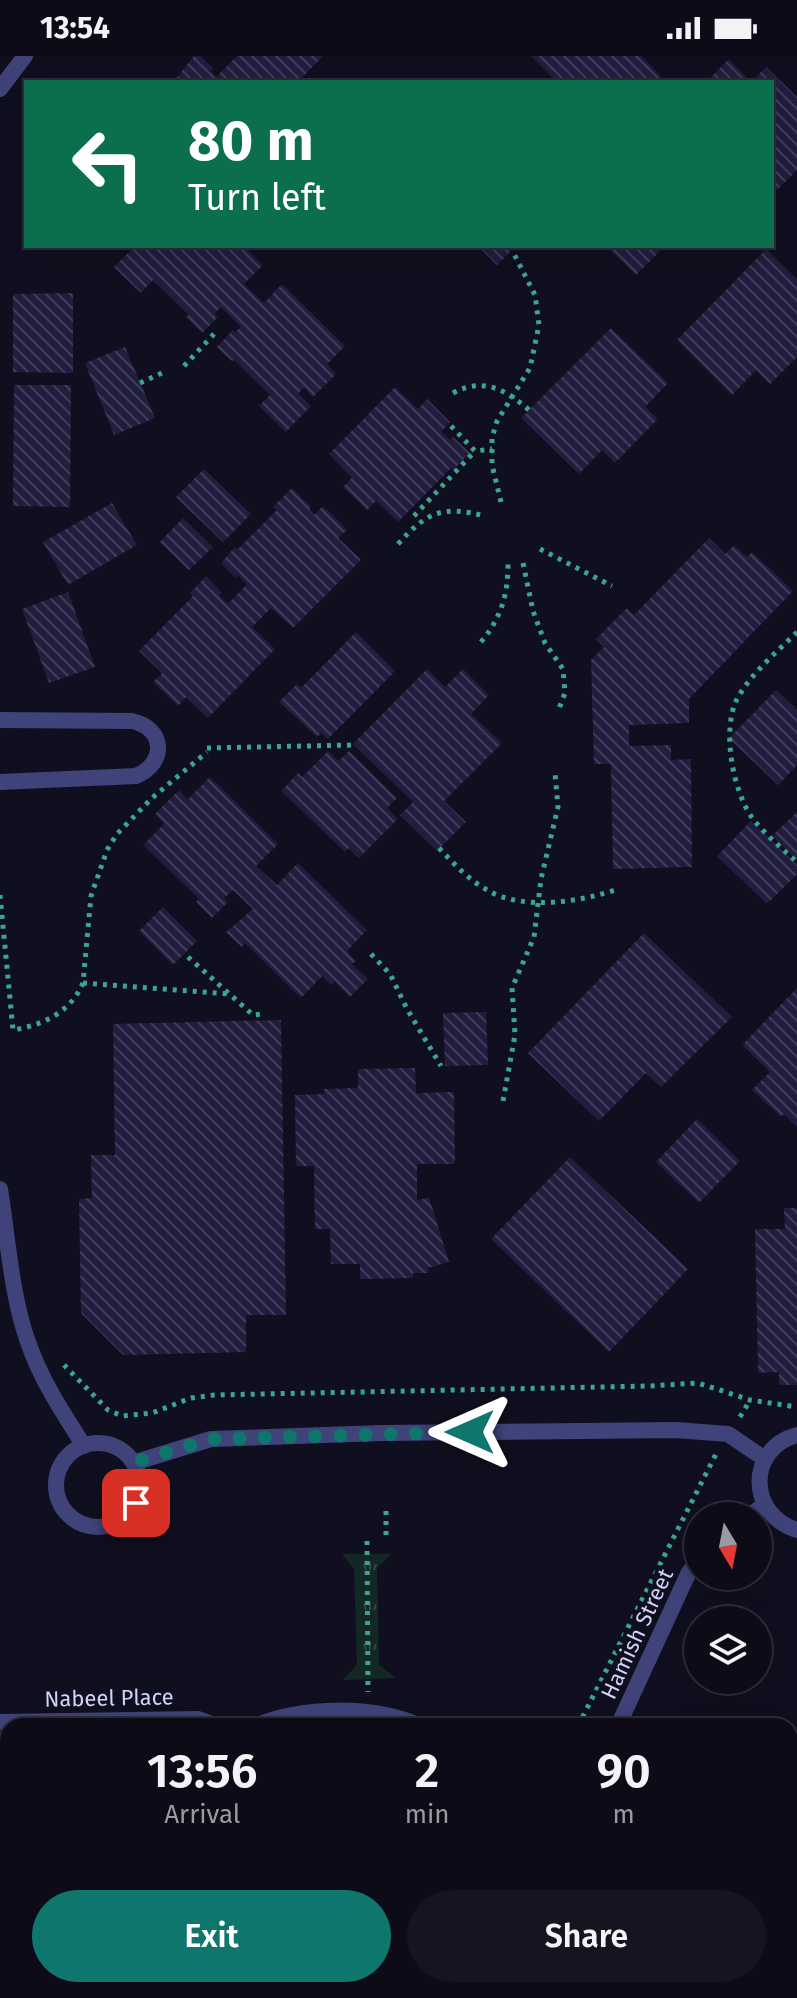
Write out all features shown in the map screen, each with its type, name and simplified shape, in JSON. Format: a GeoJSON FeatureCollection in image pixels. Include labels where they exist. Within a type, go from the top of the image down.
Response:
{"type":"FeatureCollection","features":[{"type":"Feature","properties":{"kind":"street"},"geometry":{"type":"LineString","coordinates":[[0,89],[25,56]]}},
{"type":"Feature","properties":{"kind":"street"},"geometry":{"type":"LineString","coordinates":[[0,720],[132,721],[148,727],[157,741],[158,749],[152,765],[136,776],[0,782]]}},
{"type":"Feature","properties":{"kind":"street"},"geometry":{"type":"LineString","coordinates":[[0,1189],[15,1286],[28,1343],[53,1397],[84,1446]]}},
{"type":"Feature","properties":{"kind":"street"},"geometry":{"type":"LineString","coordinates":[[133,1463],[211,1439],[382,1433],[645,1431],[728,1434],[765,1459]]}},
{"type":"Feature","properties":{"kind":"street"},"geometry":{"type":"LineString","coordinates":[[763,1502],[759,1473],[765,1459],[774,1446],[797,1435]]}},
{"type":"Feature","properties":{"kind":"street"},"geometry":{"type":"LineString","coordinates":[[100,1444],[125,1453],[139,1476],[140,1489],[136,1503],[128,1515],[116,1523],[102,1527],[75,1521],[64,1511],[57,1498],[55,1484],[58,1471],[65,1459],[84,1446],[100,1444]]}},
{"type":"Feature","properties":{"kind":"street"},"geometry":{"type":"LineString","coordinates":[[772,1516],[786,1527],[797,1530]]}},
{"type":"Feature","properties":{"kind":"street","name":"Hamish Street"},"geometry":{"type":"LineString","coordinates":[[622,1718],[684,1583]]}},
{"type":"Feature","properties":{"kind":"street"},"geometry":{"type":"LineString","coordinates":[[275,1718],[368,1710],[394,1718]]}},
{"type":"Feature","properties":{"kind":"path"},"geometry":{"type":"LineString","coordinates":[[501,502],[492,465],[497,421],[530,368],[539,325],[535,295],[512,250]]}},
{"type":"Feature","properties":{"kind":"path"},"geometry":{"type":"LineString","coordinates":[[184,366],[214,334]]}},
{"type":"Feature","properties":{"kind":"path"},"geometry":{"type":"LineString","coordinates":[[140,383],[164,372]]}},
{"type":"Feature","properties":{"kind":"path"},"geometry":{"type":"LineString","coordinates":[[453,393],[471,385],[486,384],[513,397],[529,410]]}},
{"type":"Feature","properties":{"kind":"path"},"geometry":{"type":"LineString","coordinates":[[451,426],[475,451]]}},
{"type":"Feature","properties":{"kind":"path"},"geometry":{"type":"LineString","coordinates":[[414,516],[475,451],[492,449]]}},
{"type":"Feature","properties":{"kind":"path"},"geometry":{"type":"LineString","coordinates":[[398,544],[426,517],[441,511],[457,510],[485,516]]}},
{"type":"Feature","properties":{"kind":"path"},"geometry":{"type":"LineString","coordinates":[[540,549],[612,586]]}},
{"type":"Feature","properties":{"kind":"path"},"geometry":{"type":"LineString","coordinates":[[523,563],[533,611],[545,643],[563,669],[565,693],[558,711]]}},
{"type":"Feature","properties":{"kind":"path"},"geometry":{"type":"LineString","coordinates":[[481,642],[501,612],[508,564]]}},
{"type":"Feature","properties":{"kind":"path"},"geometry":{"type":"LineString","coordinates":[[797,632],[747,684],[733,709],[728,738],[735,775],[751,815],[797,862]]}},
{"type":"Feature","properties":{"kind":"path"},"geometry":{"type":"LineString","coordinates":[[0,895],[13,1030],[36,1026],[70,1005],[83,983],[91,896],[107,850],[117,834],[152,798],[207,750],[354,745]]}},
{"type":"Feature","properties":{"kind":"path"},"geometry":{"type":"LineString","coordinates":[[503,1101],[515,1035],[512,988],[534,937],[538,902],[558,807],[555,773]]}},
{"type":"Feature","properties":{"kind":"path"},"geometry":{"type":"LineString","coordinates":[[439,848],[470,878],[489,892],[508,899],[538,902],[574,899],[618,889]]}},
{"type":"Feature","properties":{"kind":"path"},"geometry":{"type":"LineString","coordinates":[[371,954],[390,974],[441,1066]]}},
{"type":"Feature","properties":{"kind":"path"},"geometry":{"type":"LineString","coordinates":[[188,957],[253,1015],[263,1014]]}},
{"type":"Feature","properties":{"kind":"path"},"geometry":{"type":"LineString","coordinates":[[83,983],[230,994]]}},
{"type":"Feature","properties":{"kind":"path"},"geometry":{"type":"LineString","coordinates":[[59,1356],[64,1366],[108,1410],[122,1416],[136,1417],[191,1398],[214,1395],[698,1383],[750,1400],[797,1407]]}},
{"type":"Feature","properties":{"kind":"path"},"geometry":{"type":"LineString","coordinates":[[740,1416],[750,1400]]}},
{"type":"Feature","properties":{"kind":"path"},"geometry":{"type":"LineString","coordinates":[[582,1718],[715,1455]]}},
{"type":"Feature","properties":{"kind":"path"},"geometry":{"type":"LineString","coordinates":[[386,1511],[386,1541]]}},
{"type":"Feature","properties":{"kind":"path"},"geometry":{"type":"LineString","coordinates":[[367,1541],[368,1686]]}},
{"type":"Feature","properties":{"kind":"green space"},"geometry":{"type":"Polygon","coordinates":[[[342,1554],[391,1554],[377,1568],[379,1665],[396,1678],[343,1680],[357,1665],[354,1569],[342,1554]]]}},
{"type":"Feature","properties":{"kind":"building"},"geometry":{"type":"Polygon","coordinates":[[[194,56],[201,56],[213,68],[211,71],[216,77],[237,56],[323,56],[300,80],[175,80],[194,56]]]}},
{"type":"Feature","properties":{"kind":"building"},"geometry":{"type":"Polygon","coordinates":[[[531,56],[641,56],[661,76],[657,80],[555,80],[531,56]]]}},
{"type":"Feature","properties":{"kind":"building"},"geometry":{"type":"Polygon","coordinates":[[[729,59],[749,80],[708,80],[729,59]]]}},
{"type":"Feature","properties":{"kind":"building"},"geometry":{"type":"Polygon","coordinates":[[[766,67],[797,97],[797,170],[774,193],[774,80],[753,80],[766,67]]]}},
{"type":"Feature","properties":{"kind":"building"},"geometry":{"type":"Polygon","coordinates":[[[133,248],[149,248],[152,251],[155,248],[246,248],[263,265],[244,284],[264,303],[282,284],[345,346],[327,364],[336,374],[313,397],[304,388],[298,393],[311,406],[286,432],[259,406],[270,395],[217,347],[233,330],[235,332],[241,327],[221,307],[214,314],[218,317],[202,333],[186,317],[189,315],[153,280],[141,293],[114,267],[133,248]]]}},
{"type":"Feature","properties":{"kind":"building"},"geometry":{"type":"Polygon","coordinates":[[[480,248],[514,248],[497,265],[480,248]]]}},
{"type":"Feature","properties":{"kind":"building"},"geometry":{"type":"Polygon","coordinates":[[[608,248],[663,248],[636,275],[608,248]]]}},
{"type":"Feature","properties":{"kind":"building"},"geometry":{"type":"Polygon","coordinates":[[[766,249],[797,279],[797,357],[770,384],[756,370],[732,395],[677,340],[766,249]]]}},
{"type":"Feature","properties":{"kind":"building"},"geometry":{"type":"Polygon","coordinates":[[[73,293],[73,373],[13,372],[13,294],[73,293]]]}},
{"type":"Feature","properties":{"kind":"building"},"geometry":{"type":"Polygon","coordinates":[[[611,328],[668,383],[645,407],[658,419],[615,463],[602,450],[579,474],[521,418],[611,328]]]}},
{"type":"Feature","properties":{"kind":"building"},"geometry":{"type":"Polygon","coordinates":[[[125,347],[155,418],[114,435],[85,363],[125,347]]]}},
{"type":"Feature","properties":{"kind":"building"},"geometry":{"type":"Polygon","coordinates":[[[14,385],[71,385],[70,507],[13,506],[14,385]]]}},
{"type":"Feature","properties":{"kind":"building"},"geometry":{"type":"Polygon","coordinates":[[[395,387],[418,409],[427,399],[450,422],[441,432],[450,440],[453,437],[470,453],[398,522],[376,501],[367,510],[343,487],[352,478],[329,454],[395,387]]]}},
{"type":"Feature","properties":{"kind":"building"},"geometry":{"type":"Polygon","coordinates":[[[204,469],[251,514],[223,542],[176,497],[204,469]]]}},
{"type":"Feature","properties":{"kind":"building"},"geometry":{"type":"Polygon","coordinates":[[[292,488],[311,507],[309,509],[314,515],[323,506],[347,530],[338,538],[361,560],[293,628],[271,608],[252,627],[275,649],[208,718],[186,697],[178,706],[153,682],[162,673],[139,651],[193,596],[190,593],[206,576],[228,604],[247,584],[221,563],[277,510],[273,507],[292,488]]]}},
{"type":"Feature","properties":{"kind":"building"},"geometry":{"type":"Polygon","coordinates":[[[112,503],[137,545],[68,585],[43,542],[112,503]]]}},
{"type":"Feature","properties":{"kind":"building"},"geometry":{"type":"Polygon","coordinates":[[[183,518],[213,547],[189,570],[160,542],[183,518]]]}},
{"type":"Feature","properties":{"kind":"building"},"geometry":{"type":"Polygon","coordinates":[[[709,538],[725,554],[734,545],[747,557],[752,552],[793,591],[689,699],[689,723],[629,725],[629,746],[671,745],[671,760],[691,759],[692,867],[613,869],[611,764],[594,764],[591,660],[604,647],[596,639],[627,608],[634,615],[709,538]]]}},
{"type":"Feature","properties":{"kind":"building"},"geometry":{"type":"Polygon","coordinates":[[[68,592],[95,667],[49,683],[22,609],[68,592]]]}},
{"type":"Feature","properties":{"kind":"building"},"geometry":{"type":"Polygon","coordinates":[[[356,632],[395,671],[328,739],[321,733],[317,737],[279,702],[297,684],[301,688],[356,632]]]}},
{"type":"Feature","properties":{"kind":"building"},"geometry":{"type":"Polygon","coordinates":[[[427,669],[445,687],[463,669],[489,695],[471,714],[502,743],[444,801],[466,822],[437,851],[400,815],[413,802],[353,744],[427,669]]]}},
{"type":"Feature","properties":{"kind":"building"},"geometry":{"type":"Polygon","coordinates":[[[776,690],[797,710],[797,765],[778,785],[729,738],[776,690]]]}},
{"type":"Feature","properties":{"kind":"building"},"geometry":{"type":"Polygon","coordinates":[[[328,751],[338,761],[349,751],[397,798],[387,808],[398,819],[359,858],[349,848],[345,852],[281,791],[298,773],[302,777],[328,751]]]}},
{"type":"Feature","properties":{"kind":"building"},"geometry":{"type":"Polygon","coordinates":[[[210,777],[278,844],[256,866],[277,885],[298,863],[367,930],[347,951],[356,961],[352,964],[368,979],[350,997],[335,982],[331,985],[322,976],[301,998],[245,943],[242,947],[226,932],[253,909],[233,890],[224,898],[228,902],[212,918],[196,902],[199,899],[143,845],[164,824],[155,814],[179,790],[188,799],[210,777]]]}},
{"type":"Feature","properties":{"kind":"building"},"geometry":{"type":"Polygon","coordinates":[[[797,812],[797,860],[772,836],[797,812]]]}},
{"type":"Feature","properties":{"kind":"building"},"geometry":{"type":"Polygon","coordinates":[[[751,821],[797,865],[797,874],[767,904],[717,856],[751,821]]]}},
{"type":"Feature","properties":{"kind":"building"},"geometry":{"type":"Polygon","coordinates":[[[163,907],[197,941],[173,965],[139,931],[163,907]]]}},
{"type":"Feature","properties":{"kind":"building"},"geometry":{"type":"Polygon","coordinates":[[[644,933],[732,1017],[661,1087],[646,1073],[599,1121],[528,1053],[644,933]]]}},
{"type":"Feature","properties":{"kind":"building"},"geometry":{"type":"Polygon","coordinates":[[[797,988],[797,1127],[784,1114],[781,1117],[752,1090],[770,1072],[742,1045],[797,988]]]}},
{"type":"Feature","properties":{"kind":"building"},"geometry":{"type":"Polygon","coordinates":[[[486,1012],[488,1065],[445,1066],[443,1013],[486,1012]]]}},
{"type":"Feature","properties":{"kind":"building"},"geometry":{"type":"Polygon","coordinates":[[[281,1020],[286,1315],[246,1315],[246,1352],[123,1355],[81,1313],[79,1199],[92,1198],[91,1155],[115,1155],[113,1024],[281,1020]]]}},
{"type":"Feature","properties":{"kind":"building"},"geometry":{"type":"Polygon","coordinates":[[[415,1068],[416,1093],[454,1092],[455,1164],[417,1164],[417,1201],[429,1197],[449,1262],[428,1268],[428,1273],[413,1273],[413,1278],[360,1279],[360,1264],[331,1264],[330,1229],[315,1229],[314,1166],[296,1166],[295,1095],[324,1094],[324,1089],[358,1088],[358,1069],[415,1068]]]}},
{"type":"Feature","properties":{"kind":"building"},"geometry":{"type":"Polygon","coordinates":[[[697,1119],[740,1161],[699,1203],[656,1162],[697,1119]]]}},
{"type":"Feature","properties":{"kind":"building"},"geometry":{"type":"Polygon","coordinates":[[[570,1157],[688,1269],[609,1352],[491,1239],[570,1157]]]}},
{"type":"Feature","properties":{"kind":"building"},"geometry":{"type":"Polygon","coordinates":[[[784,1208],[797,1208],[797,1385],[779,1385],[779,1372],[758,1373],[755,1229],[785,1229],[784,1208]]]}},
{"type":"Feature","properties":{"kind":"route"},"geometry":{"type":"LineString","coordinates":[[136,1503],[140,1489],[139,1476],[133,1463],[211,1439],[470,1432]]}}]}
